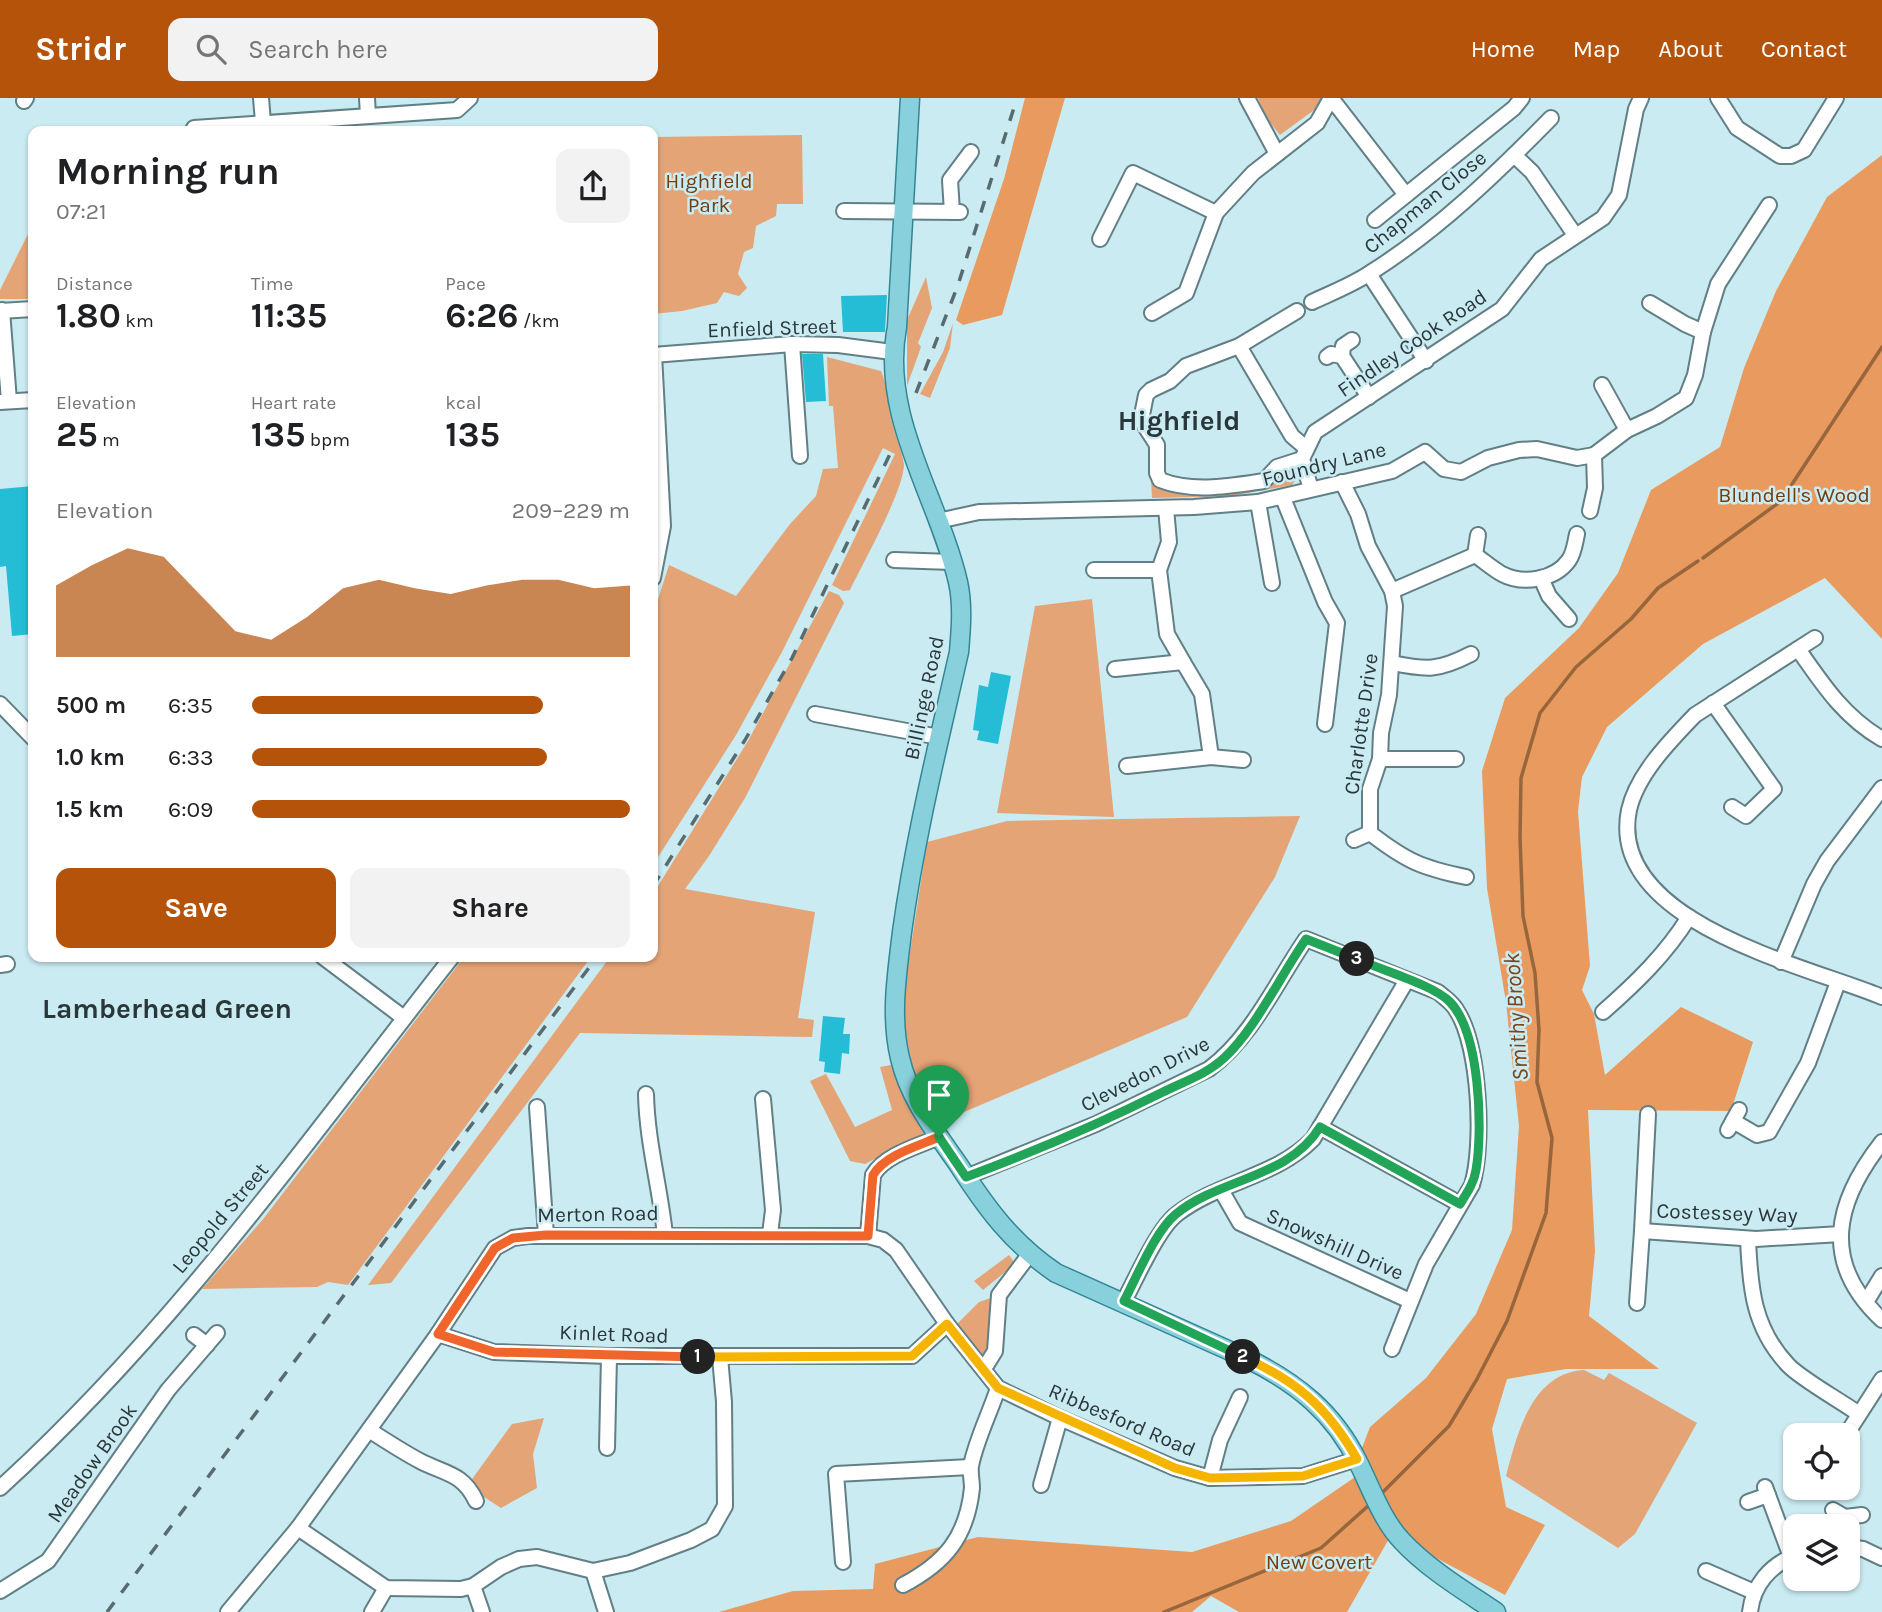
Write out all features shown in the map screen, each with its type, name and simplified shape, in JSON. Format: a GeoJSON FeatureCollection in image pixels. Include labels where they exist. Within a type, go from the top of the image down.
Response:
{"type":"FeatureCollection","features":[{"type":"Feature","properties":{"kind":"main road","name":"Billinge Road"},"geometry":{"type":"LineString","coordinates":[[910,98],[897,327],[892,352],[909,447],[959,584],[962,624],[960,652],[914,858],[894,1004],[895,1029],[905,1077],[914,1097],[966,1177],[1001,1227],[1029,1255],[1056,1273],[1124,1301],[1279,1374],[1303,1390],[1328,1414],[1357,1459],[1376,1500],[1401,1540],[1437,1570],[1496,1612]]}},
{"type":"Feature","properties":{"kind":"street"},"geometry":{"type":"LineString","coordinates":[[261,98],[262,122]]}},
{"type":"Feature","properties":{"kind":"street"},"geometry":{"type":"LineString","coordinates":[[367,98],[368,116]]}},
{"type":"Feature","properties":{"kind":"street"},"geometry":{"type":"LineString","coordinates":[[249,126],[262,122],[457,110],[470,98]]}},
{"type":"Feature","properties":{"kind":"street"},"geometry":{"type":"LineString","coordinates":[[1247,98],[1277,154]]}},
{"type":"Feature","properties":{"kind":"street"},"geometry":{"type":"LineString","coordinates":[[1152,313],[1186,293],[1216,213],[1253,173],[1317,123],[1331,98],[1406,195]]}},
{"type":"Feature","properties":{"kind":"street"},"geometry":{"type":"LineString","coordinates":[[1375,220],[1514,108],[1521,98]]}},
{"type":"Feature","properties":{"kind":"street","name":"Findley Cook Road"},"geometry":{"type":"LineString","coordinates":[[1304,454],[1315,432],[1502,309],[1541,259],[1603,218],[1619,195],[1636,108],[1641,98]]}},
{"type":"Feature","properties":{"kind":"street"},"geometry":{"type":"LineString","coordinates":[[1718,98],[1737,128],[1780,156],[1791,156],[1804,150],[1836,98]]}},
{"type":"Feature","properties":{"kind":"street","name":"Chapman Close"},"geometry":{"type":"LineString","coordinates":[[1312,302],[1369,274],[1426,231],[1514,155],[1551,118]]}},
{"type":"Feature","properties":{"kind":"street"},"geometry":{"type":"LineString","coordinates":[[844,211],[956,212],[950,180],[971,152]]}},
{"type":"Feature","properties":{"kind":"street"},"geometry":{"type":"LineString","coordinates":[[1514,155],[1532,172],[1575,235]]}},
{"type":"Feature","properties":{"kind":"street"},"geometry":{"type":"LineString","coordinates":[[1100,239],[1133,173],[1216,213]]}},
{"type":"Feature","properties":{"kind":"street"},"geometry":{"type":"LineString","coordinates":[[1590,511],[1595,488],[1594,455],[1627,430],[1686,398],[1695,375],[1703,332],[1718,284],[1769,205]]}},
{"type":"Feature","properties":{"kind":"street"},"geometry":{"type":"LineString","coordinates":[[1369,274],[1426,361]]}},
{"type":"Feature","properties":{"kind":"street"},"geometry":{"type":"LineString","coordinates":[[1650,303],[1703,332]]}},
{"type":"Feature","properties":{"kind":"street"},"geometry":{"type":"LineString","coordinates":[[28,309],[1,310],[5,402],[28,400]]}},
{"type":"Feature","properties":{"kind":"street"},"geometry":{"type":"LineString","coordinates":[[1297,311],[1238,346],[1186,366],[1170,381],[1146,395],[1140,414],[1157,445],[1157,473],[1160,480],[1194,488],[1264,481],[1277,467],[1304,454]]}},
{"type":"Feature","properties":{"kind":"street"},"geometry":{"type":"LineString","coordinates":[[1352,341],[1343,346],[1342,356],[1369,397]]}},
{"type":"Feature","properties":{"kind":"street"},"geometry":{"type":"LineString","coordinates":[[792,344],[800,456]]}},
{"type":"Feature","properties":{"kind":"street","name":"Enfield Street"},"geometry":{"type":"LineString","coordinates":[[658,354],[792,344],[838,345],[892,352]]}},
{"type":"Feature","properties":{"kind":"street"},"geometry":{"type":"LineString","coordinates":[[1238,346],[1304,454],[1311,489]]}},
{"type":"Feature","properties":{"kind":"street"},"geometry":{"type":"LineString","coordinates":[[1327,358],[1331,354],[1342,356]]}},
{"type":"Feature","properties":{"kind":"street"},"geometry":{"type":"LineString","coordinates":[[1602,384],[1627,430]]}},
{"type":"Feature","properties":{"kind":"street"},"geometry":{"type":"LineString","coordinates":[[658,440],[663,526],[658,552]]}},
{"type":"Feature","properties":{"kind":"street","name":"Foundry Lane"},"geometry":{"type":"LineString","coordinates":[[938,521],[979,512],[1166,508],[1258,502],[1392,471],[1426,452],[1444,469],[1461,472],[1488,458],[1519,450],[1537,449],[1577,458],[1594,455]]}},
{"type":"Feature","properties":{"kind":"street","name":"Charlotte Drive"},"geometry":{"type":"LineString","coordinates":[[1342,482],[1358,514],[1368,546],[1392,591],[1395,624],[1380,758],[1370,789],[1370,833]]}},
{"type":"Feature","properties":{"kind":"street"},"geometry":{"type":"LineString","coordinates":[[1283,498],[1325,601],[1337,623],[1325,724]]}},
{"type":"Feature","properties":{"kind":"street"},"geometry":{"type":"LineString","coordinates":[[1258,502],[1272,583]]}},
{"type":"Feature","properties":{"kind":"street"},"geometry":{"type":"LineString","coordinates":[[1166,508],[1169,542],[1159,570],[1167,634],[1202,694],[1211,757]]}},
{"type":"Feature","properties":{"kind":"street"},"geometry":{"type":"LineString","coordinates":[[1475,555],[1511,578],[1541,578],[1559,570],[1570,559],[1577,534]]}},
{"type":"Feature","properties":{"kind":"street"},"geometry":{"type":"LineString","coordinates":[[1475,555],[1478,536]]}},
{"type":"Feature","properties":{"kind":"street"},"geometry":{"type":"LineString","coordinates":[[1392,591],[1475,555]]}},
{"type":"Feature","properties":{"kind":"street"},"geometry":{"type":"LineString","coordinates":[[894,560],[952,562]]}},
{"type":"Feature","properties":{"kind":"street"},"geometry":{"type":"LineString","coordinates":[[1094,570],[1159,570]]}},
{"type":"Feature","properties":{"kind":"street"},"geometry":{"type":"LineString","coordinates":[[1541,578],[1549,596],[1569,619]]}},
{"type":"Feature","properties":{"kind":"street"},"geometry":{"type":"LineString","coordinates":[[1815,638],[1695,715],[1671,741],[1647,772],[1629,808],[1629,840],[1639,868],[1659,893],[1689,917],[1749,949],[1882,997]]}},
{"type":"Feature","properties":{"kind":"street"},"geometry":{"type":"LineString","coordinates":[[1798,649],[1840,707],[1863,728],[1882,739]]}},
{"type":"Feature","properties":{"kind":"street"},"geometry":{"type":"LineString","coordinates":[[1392,663],[1426,669],[1441,668],[1471,654]]}},
{"type":"Feature","properties":{"kind":"street"},"geometry":{"type":"LineString","coordinates":[[1115,669],[1183,662]]}},
{"type":"Feature","properties":{"kind":"street"},"geometry":{"type":"LineString","coordinates":[[1713,703],[1774,789],[1746,816],[1732,807]]}},
{"type":"Feature","properties":{"kind":"street"},"geometry":{"type":"LineString","coordinates":[[0,704],[28,733]]}},
{"type":"Feature","properties":{"kind":"street"},"geometry":{"type":"LineString","coordinates":[[815,714],[939,737]]}},
{"type":"Feature","properties":{"kind":"street"},"geometry":{"type":"LineString","coordinates":[[1127,766],[1211,757],[1243,760]]}},
{"type":"Feature","properties":{"kind":"street"},"geometry":{"type":"LineString","coordinates":[[1380,758],[1456,759]]}},
{"type":"Feature","properties":{"kind":"street"},"geometry":{"type":"LineString","coordinates":[[1781,962],[1814,884],[1827,861],[1882,788]]}},
{"type":"Feature","properties":{"kind":"street"},"geometry":{"type":"LineString","coordinates":[[1354,840],[1370,833],[1401,857],[1419,866],[1466,877]]}},
{"type":"Feature","properties":{"kind":"street"},"geometry":{"type":"LineString","coordinates":[[1603,1011],[1637,983],[1667,950],[1689,917]]}},
{"type":"Feature","properties":{"kind":"street","name":"Clevedon Drive"},"geometry":{"type":"LineString","coordinates":[[966,1177],[1072,1135],[1209,1069],[1225,1058],[1248,1029],[1306,939],[1438,992],[1458,1011],[1467,1033],[1475,1072],[1478,1158],[1472,1185],[1426,1264],[1392,1349]]}},
{"type":"Feature","properties":{"kind":"street"},"geometry":{"type":"LineString","coordinates":[[330,962],[404,1018]]}},
{"type":"Feature","properties":{"kind":"street","name":"Leopold Street"},"geometry":{"type":"LineString","coordinates":[[0,1488],[63,1430],[151,1335],[241,1228],[448,962]]}},
{"type":"Feature","properties":{"kind":"street"},"geometry":{"type":"LineString","coordinates":[[1124,1301],[1174,1215],[1293,1157],[1313,1139],[1407,980]]}},
{"type":"Feature","properties":{"kind":"street"},"geometry":{"type":"LineString","coordinates":[[1734,1120],[1757,1135],[1769,1132],[1808,1063],[1838,982]]}},
{"type":"Feature","properties":{"kind":"street"},"geometry":{"type":"LineString","coordinates":[[646,1094],[647,1129],[665,1234]]}},
{"type":"Feature","properties":{"kind":"street"},"geometry":{"type":"LineString","coordinates":[[763,1100],[772,1210],[770,1234]]}},
{"type":"Feature","properties":{"kind":"street"},"geometry":{"type":"LineString","coordinates":[[537,1107],[546,1235]]}},
{"type":"Feature","properties":{"kind":"street"},"geometry":{"type":"LineString","coordinates":[[1642,1231],[1648,1114]]}},
{"type":"Feature","properties":{"kind":"street"},"geometry":{"type":"LineString","coordinates":[[1320,1127],[1460,1204]]}},
{"type":"Feature","properties":{"kind":"street"},"geometry":{"type":"LineString","coordinates":[[868,1236],[873,1175],[877,1168],[886,1161],[939,1137]]}},
{"type":"Feature","properties":{"kind":"street"},"geometry":{"type":"LineString","coordinates":[[1876,1319],[1848,1270],[1841,1234],[1842,1216],[1853,1183],[1882,1142]]}},
{"type":"Feature","properties":{"kind":"street","name":"Snowshill Drive"},"geometry":{"type":"LineString","coordinates":[[1221,1191],[1240,1223],[1410,1301]]}},
{"type":"Feature","properties":{"kind":"street","name":"Costessey Way"},"geometry":{"type":"LineString","coordinates":[[1637,1303],[1642,1231],[1748,1239],[1841,1234]]}},
{"type":"Feature","properties":{"kind":"street","name":"Merton Road"},"geometry":{"type":"LineString","coordinates":[[228,1612],[298,1528],[438,1334],[495,1248],[513,1238],[546,1235],[770,1234],[868,1236],[883,1240],[897,1250],[947,1324],[998,1388]]}},
{"type":"Feature","properties":{"kind":"street"},"geometry":{"type":"LineString","coordinates":[[1748,1239],[1754,1306],[1769,1339],[1789,1366],[1859,1414]]}},
{"type":"Feature","properties":{"kind":"street"},"geometry":{"type":"LineString","coordinates":[[988,1364],[995,1351],[999,1295],[1029,1255]]}},
{"type":"Feature","properties":{"kind":"street"},"geometry":{"type":"LineString","coordinates":[[1866,1302],[1882,1276]]}},
{"type":"Feature","properties":{"kind":"street","name":"Kinlet Road"},"geometry":{"type":"LineString","coordinates":[[438,1334],[494,1352],[609,1356],[912,1356],[947,1324]]}},
{"type":"Feature","properties":{"kind":"street","name":"Meadow Brook"},"geometry":{"type":"LineString","coordinates":[[0,1591],[48,1561],[168,1390],[217,1333]]}},
{"type":"Feature","properties":{"kind":"street"},"geometry":{"type":"LineString","coordinates":[[194,1335],[207,1345]]}},
{"type":"Feature","properties":{"kind":"street"},"geometry":{"type":"LineString","coordinates":[[607,1448],[609,1356]]}},
{"type":"Feature","properties":{"kind":"street"},"geometry":{"type":"LineString","coordinates":[[298,1528],[386,1588],[461,1589],[473,1586],[501,1567],[519,1559],[537,1557],[593,1571],[631,1563],[712,1529],[725,1506],[720,1357]]}},
{"type":"Feature","properties":{"kind":"street"},"geometry":{"type":"LineString","coordinates":[[1853,1423],[1882,1379]]}},
{"type":"Feature","properties":{"kind":"street"},"geometry":{"type":"LineString","coordinates":[[903,1585],[926,1573],[947,1556],[963,1524],[972,1487],[970,1467],[998,1388]]}},
{"type":"Feature","properties":{"kind":"street","name":"Ribbesford Road"},"geometry":{"type":"LineString","coordinates":[[998,1388],[1175,1468],[1210,1478],[1303,1476],[1357,1459]]}},
{"type":"Feature","properties":{"kind":"street"},"geometry":{"type":"LineString","coordinates":[[1210,1478],[1220,1440],[1240,1397]]}},
{"type":"Feature","properties":{"kind":"street"},"geometry":{"type":"LineString","coordinates":[[1041,1485],[1060,1418]]}},
{"type":"Feature","properties":{"kind":"street"},"geometry":{"type":"LineString","coordinates":[[369,1430],[423,1463],[452,1473],[471,1490],[476,1501]]}},
{"type":"Feature","properties":{"kind":"street"},"geometry":{"type":"LineString","coordinates":[[843,1562],[836,1474],[970,1467]]}},
{"type":"Feature","properties":{"kind":"street"},"geometry":{"type":"LineString","coordinates":[[1748,1502],[1766,1491],[1783,1532]]}},
{"type":"Feature","properties":{"kind":"street"},"geometry":{"type":"LineString","coordinates":[[1860,1549],[1882,1558]]}},
{"type":"Feature","properties":{"kind":"street"},"geometry":{"type":"LineString","coordinates":[[1750,1612],[1754,1592],[1765,1576],[1783,1563]]}},
{"type":"Feature","properties":{"kind":"street"},"geometry":{"type":"LineString","coordinates":[[593,1571],[606,1612]]}},
{"type":"Feature","properties":{"kind":"street"},"geometry":{"type":"LineString","coordinates":[[1706,1571],[1754,1592]]}},
{"type":"Feature","properties":{"kind":"street"},"geometry":{"type":"LineString","coordinates":[[473,1586],[482,1612]]}},
{"type":"Feature","properties":{"kind":"street"},"geometry":{"type":"LineString","coordinates":[[372,1612],[386,1588]]}},
{"type":"Feature","properties":{"kind":"green space"},"geometry":{"type":"Polygon","coordinates":[[[1025,98],[1065,98],[1002,315],[963,325],[956,320],[1004,179],[1025,98]]]}},
{"type":"Feature","properties":{"kind":"green space"},"geometry":{"type":"Polygon","coordinates":[[[1258,98],[1326,98],[1325,102],[1280,135],[1266,118],[1258,98]]]}},
{"type":"Feature","properties":{"kind":"green space","name":"Highfield Park"},"geometry":{"type":"Polygon","coordinates":[[[802,135],[803,204],[777,204],[776,216],[756,226],[753,248],[744,252],[738,274],[747,288],[739,296],[724,292],[717,303],[658,313],[658,137],[802,135]]]}},
{"type":"Feature","properties":{"kind":"green space","name":"Blundell's Wood"},"geometry":{"type":"Polygon","coordinates":[[[1882,155],[1882,639],[1825,578],[1703,644],[1607,727],[1582,777],[1578,811],[1590,966],[1582,990],[1594,1014],[1605,1075],[1681,1007],[1753,1042],[1731,1111],[1588,1110],[1595,1251],[1589,1316],[1659,1369],[1566,1369],[1507,1379],[1492,1429],[1506,1507],[1545,1525],[1505,1595],[1403,1540],[1362,1448],[1370,1427],[1426,1378],[1476,1314],[1512,1230],[1519,1126],[1506,1002],[1487,888],[1482,771],[1505,698],[1579,628],[1618,573],[1651,490],[1720,447],[1744,368],[1776,291],[1827,197],[1882,155]]]}},
{"type":"Feature","properties":{"kind":"green space"},"geometry":{"type":"Polygon","coordinates":[[[28,234],[28,299],[0,299],[0,290],[28,234]]]}},
{"type":"Feature","properties":{"kind":"green space"},"geometry":{"type":"Polygon","coordinates":[[[926,277],[932,308],[918,343],[921,347],[907,386],[907,320],[926,277]]]}},
{"type":"Feature","properties":{"kind":"green space"},"geometry":{"type":"Polygon","coordinates":[[[953,323],[950,348],[930,398],[920,394],[943,352],[953,323]]]}},
{"type":"Feature","properties":{"kind":"green space"},"geometry":{"type":"Polygon","coordinates":[[[827,357],[881,371],[892,423],[904,461],[897,492],[850,590],[843,591],[832,585],[895,454],[883,448],[782,652],[736,735],[658,857],[658,599],[669,565],[736,596],[790,524],[816,496],[823,469],[838,468],[833,406],[829,406],[827,357]]]}},
{"type":"Feature","properties":{"kind":"green space"},"geometry":{"type":"Polygon","coordinates":[[[1284,468],[1295,468],[1296,479],[1292,485],[1231,496],[1152,498],[1151,479],[1171,491],[1256,490],[1268,485],[1284,468]]]}},
{"type":"Feature","properties":{"kind":"green space"},"geometry":{"type":"Polygon","coordinates":[[[829,591],[839,595],[844,603],[745,798],[685,889],[815,912],[798,1018],[814,1020],[812,1037],[580,1033],[391,1283],[368,1285],[606,962],[658,962],[658,886],[748,741],[829,591]]]}},
{"type":"Feature","properties":{"kind":"green space"},"geometry":{"type":"Polygon","coordinates":[[[1092,599],[1114,817],[997,813],[1035,606],[1092,599]]]}},
{"type":"Feature","properties":{"kind":"green space"},"geometry":{"type":"Polygon","coordinates":[[[1300,816],[1275,877],[1187,1017],[943,1121],[915,1079],[901,1011],[927,842],[1007,821],[1300,816]]]}},
{"type":"Feature","properties":{"kind":"green space"},"geometry":{"type":"Polygon","coordinates":[[[460,962],[587,962],[348,1285],[328,1282],[317,1287],[202,1289],[264,1218],[460,962]]]}},
{"type":"Feature","properties":{"kind":"green space"},"geometry":{"type":"Polygon","coordinates":[[[891,1065],[926,1132],[865,1164],[850,1161],[810,1081],[826,1074],[855,1127],[892,1110],[880,1067],[891,1065]]]}},
{"type":"Feature","properties":{"kind":"green space"},"geometry":{"type":"Polygon","coordinates":[[[1009,1255],[1014,1262],[1010,1268],[983,1290],[974,1281],[1009,1255]]]}},
{"type":"Feature","properties":{"kind":"green space"},"geometry":{"type":"Polygon","coordinates":[[[999,1295],[993,1349],[979,1365],[955,1326],[979,1302],[999,1295]]]}},
{"type":"Feature","properties":{"kind":"green space"},"geometry":{"type":"Polygon","coordinates":[[[1584,1370],[1604,1380],[1609,1373],[1697,1423],[1635,1534],[1618,1548],[1506,1476],[1522,1425],[1539,1394],[1551,1382],[1566,1374],[1584,1370]]]}},
{"type":"Feature","properties":{"kind":"green space"},"geometry":{"type":"Polygon","coordinates":[[[544,1418],[533,1454],[537,1488],[501,1508],[467,1486],[512,1424],[544,1418]]]}},
{"type":"Feature","properties":{"kind":"green space","name":"New Covert"},"geometry":{"type":"Polygon","coordinates":[[[1361,1473],[1394,1530],[1347,1612],[1239,1612],[1211,1596],[1192,1612],[719,1612],[793,1591],[873,1589],[875,1564],[978,1537],[1192,1552],[1291,1521],[1361,1473]]]}},
{"type":"Feature","properties":{"kind":"building"},"geometry":{"type":"Polygon","coordinates":[[[887,295],[885,332],[843,332],[841,296],[887,295]]]}},
{"type":"Feature","properties":{"kind":"building"},"geometry":{"type":"Polygon","coordinates":[[[802,354],[823,354],[826,401],[806,402],[802,354]]]}},
{"type":"Feature","properties":{"kind":"building"},"geometry":{"type":"Polygon","coordinates":[[[28,486],[28,634],[12,636],[6,566],[0,567],[0,489],[28,486]]]}},
{"type":"Feature","properties":{"kind":"building"},"geometry":{"type":"Polygon","coordinates":[[[991,672],[1011,676],[998,744],[977,740],[979,731],[973,730],[979,685],[988,687],[991,672]]]}},
{"type":"Feature","properties":{"kind":"building"},"geometry":{"type":"Polygon","coordinates":[[[823,1016],[845,1018],[843,1034],[850,1034],[849,1054],[842,1053],[840,1074],[824,1072],[825,1062],[819,1061],[823,1016]]]}},
{"type":"Feature","properties":{"kind":"waterway","name":"Smithy Brook"},"geometry":{"type":"LineString","coordinates":[[1703,558],[1781,501],[1882,347]]}},
{"type":"Feature","properties":{"kind":"waterway","name":"Smithy Brook"},"geometry":{"type":"LineString","coordinates":[[1384,1491],[1449,1426],[1477,1379],[1507,1321],[1546,1213],[1552,1138],[1537,1082],[1539,1030],[1535,973],[1523,916],[1520,838],[1521,778],[1540,713],[1576,667],[1631,619],[1658,588],[1698,561]]}},
{"type":"Feature","properties":{"kind":"waterway","name":"Smithy Brook"},"geometry":{"type":"LineString","coordinates":[[1164,1612],[1321,1548],[1368,1506]]}},
{"type":"Feature","properties":{"kind":"railway"},"geometry":{"type":"LineString","coordinates":[[916,393],[958,285],[1017,98]]}},
{"type":"Feature","properties":{"kind":"railway"},"geometry":{"type":"LineString","coordinates":[[658,878],[745,740],[792,658],[891,452]]}},
{"type":"Feature","properties":{"kind":"railway"},"geometry":{"type":"LineString","coordinates":[[107,1612],[593,962]]}},
{"type":"Feature","properties":{"kind":"district","name":"Highfield"},"geometry":{"type":"Point","coordinates":[1179,420]}},
{"type":"Feature","properties":{"kind":"district","name":"Lamberhead Green"},"geometry":{"type":"Point","coordinates":[167,1008]}},
{"type":"Feature","properties":{"kind":"route"},"geometry":{"type":"LineString","coordinates":[[1306,939],[1438,992],[1458,1011],[1467,1033],[1475,1072],[1478,1158],[1472,1185],[1460,1204],[1398,1167],[1320,1127],[1313,1139],[1293,1157],[1174,1215],[1124,1301],[1279,1374],[1303,1390],[1328,1414],[1357,1459],[1303,1476],[1210,1478],[1175,1468],[1118,1444],[998,1388],[947,1324],[912,1356],[609,1356],[494,1352],[438,1334],[495,1248],[513,1238],[546,1235],[868,1236],[873,1175],[877,1168],[886,1161],[939,1137],[966,1177],[1096,1124],[1209,1069],[1225,1058],[1248,1029],[1306,939]]}}]}
